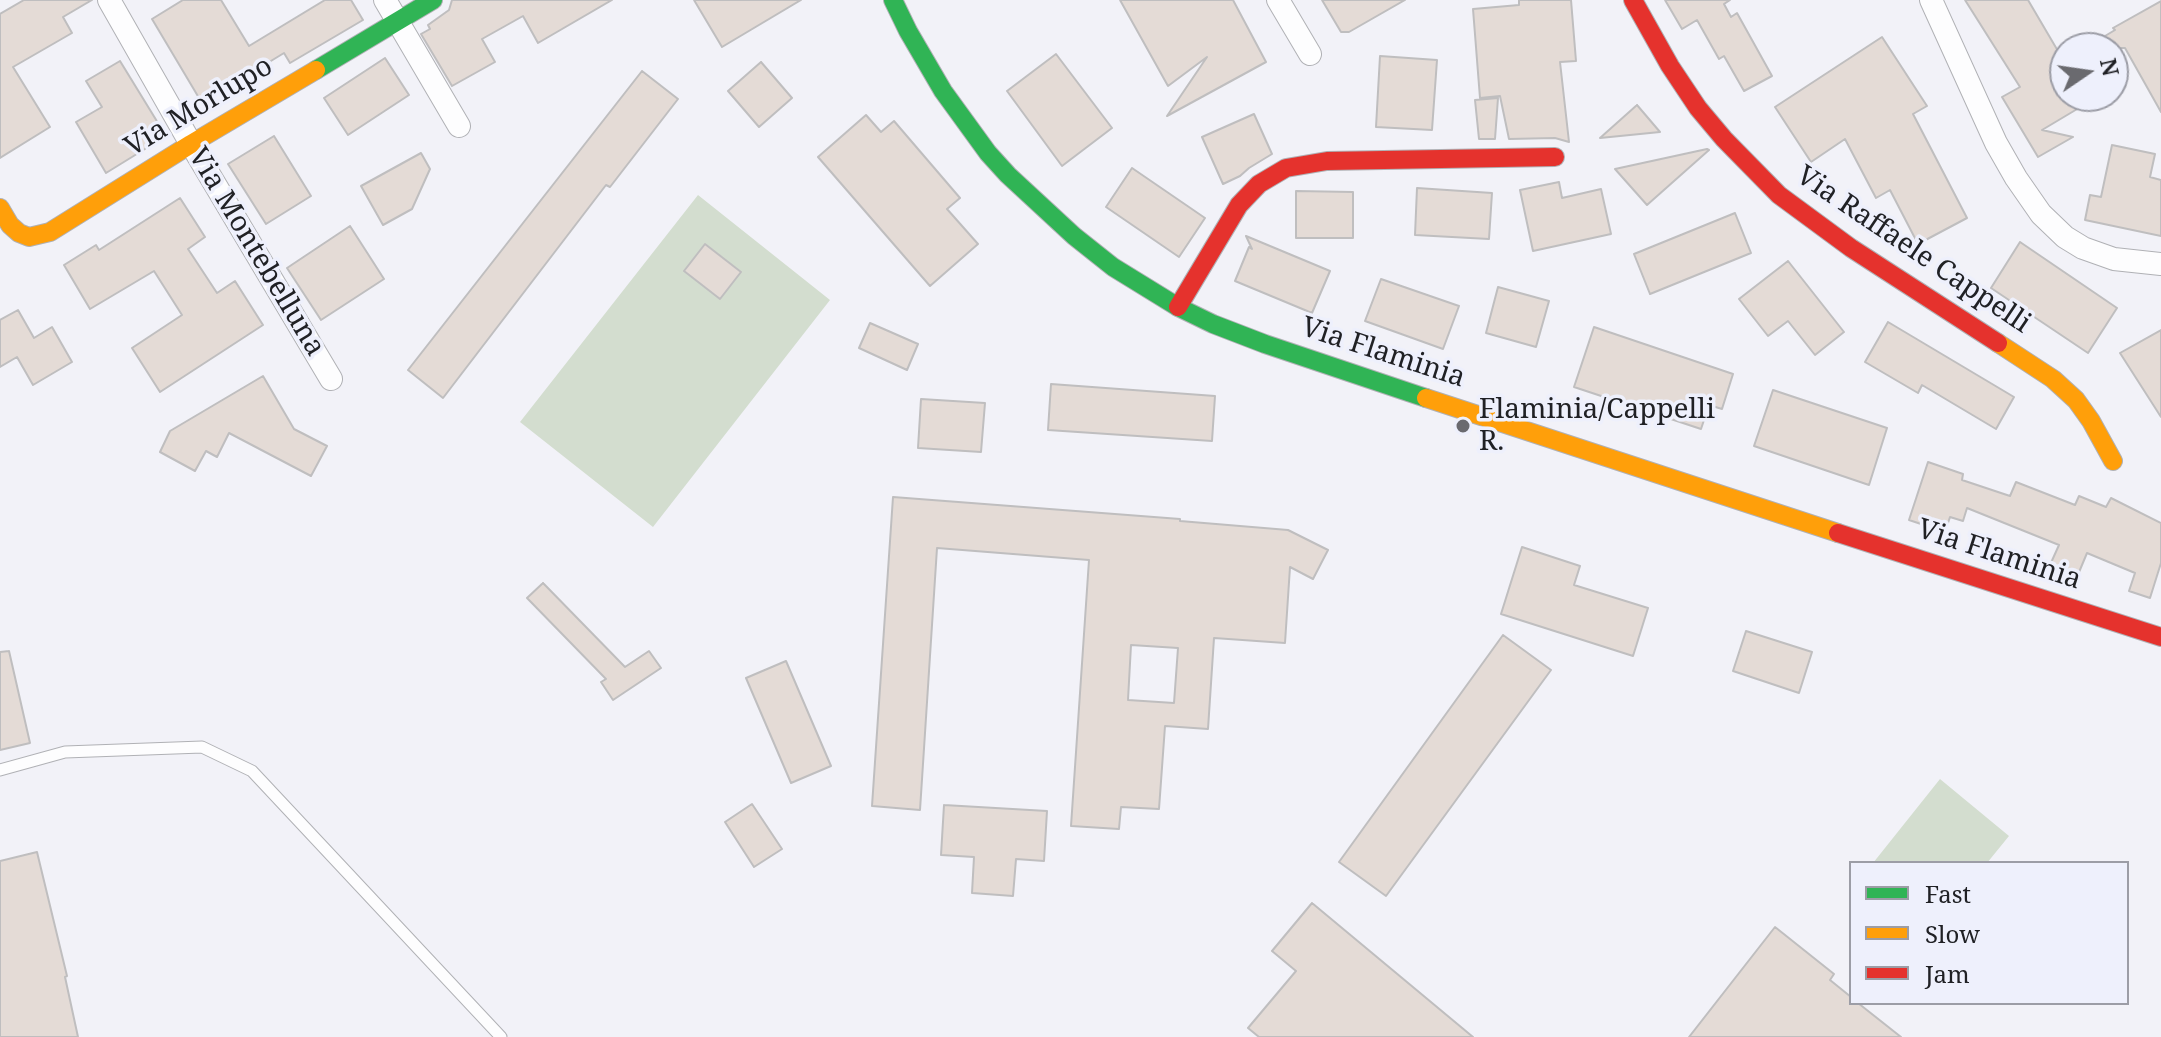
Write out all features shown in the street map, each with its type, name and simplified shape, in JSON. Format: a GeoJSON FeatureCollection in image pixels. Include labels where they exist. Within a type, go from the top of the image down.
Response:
{"type":"FeatureCollection","features":[{"type":"Feature","properties":{"kind":"street","name":"Via Montebelluna"},"geometry":{"type":"LineString","coordinates":[[109,0],[331,379]]}},
{"type":"Feature","properties":{"kind":"street"},"geometry":{"type":"LineString","coordinates":[[385,0],[459,126]]}},
{"type":"Feature","properties":{"kind":"street","name":"Via Morlupo"},"geometry":{"type":"LineString","coordinates":[[0,208],[19,233],[29,237],[50,232],[433,0]]}},
{"type":"Feature","properties":{"kind":"street","name":"Via Flaminia"},"geometry":{"type":"LineString","coordinates":[[893,0],[943,91],[1008,175],[1113,267],[1178,307],[1265,344],[2161,637]]}},
{"type":"Feature","properties":{"kind":"street"},"geometry":{"type":"LineString","coordinates":[[1278,0],[1310,54]]}},
{"type":"Feature","properties":{"kind":"street","name":"Via Raffaele Cappelli"},"geometry":{"type":"LineString","coordinates":[[1633,0],[1698,108],[1779,195],[1851,248],[2053,379],[2076,400],[2113,461]]}},
{"type":"Feature","properties":{"kind":"street"},"geometry":{"type":"LineString","coordinates":[[1931,0],[1996,143],[2041,214],[2065,237],[2083,248],[2114,259],[2161,264]]}},
{"type":"Feature","properties":{"kind":"street"},"geometry":{"type":"LineString","coordinates":[[1178,307],[1239,205],[1259,184],[1286,168],[1327,161],[1555,157]]}},
{"type":"Feature","properties":{"kind":"lane"},"geometry":{"type":"LineString","coordinates":[[0,770],[65,752],[202,747],[252,771],[501,1037]]}},
{"type":"Feature","properties":{"kind":"green space"},"geometry":{"type":"Polygon","coordinates":[[[698,195],[830,300],[653,527],[520,422],[698,195]]]}},
{"type":"Feature","properties":{"kind":"green space"},"geometry":{"type":"Polygon","coordinates":[[[1940,779],[2009,836],[1989,861],[1875,861],[1940,779]]]}},
{"type":"Feature","properties":{"kind":"building"},"geometry":{"type":"Polygon","coordinates":[[[24,0],[92,0],[63,17],[72,33],[13,67],[50,127],[0,158],[0,14],[24,0]]]}},
{"type":"Feature","properties":{"kind":"building"},"geometry":{"type":"Polygon","coordinates":[[[183,0],[221,0],[249,46],[325,0],[351,0],[363,20],[290,63],[284,53],[202,103],[152,19],[183,0]]]}},
{"type":"Feature","properties":{"kind":"building"},"geometry":{"type":"Polygon","coordinates":[[[452,0],[612,0],[538,43],[523,16],[482,39],[495,62],[452,86],[421,34],[449,10],[452,0]]]}},
{"type":"Feature","properties":{"kind":"building"},"geometry":{"type":"Polygon","coordinates":[[[694,0],[801,0],[722,47],[694,0]]]}},
{"type":"Feature","properties":{"kind":"building"},"geometry":{"type":"Polygon","coordinates":[[[1120,0],[1233,0],[1266,62],[1167,116],[1207,57],[1168,86],[1120,0]]]}},
{"type":"Feature","properties":{"kind":"building"},"geometry":{"type":"Polygon","coordinates":[[[1322,0],[1405,0],[1349,32],[1341,32],[1322,0]]]}},
{"type":"Feature","properties":{"kind":"building"},"geometry":{"type":"Polygon","coordinates":[[[1519,0],[1571,0],[1576,61],[1560,62],[1569,142],[1555,138],[1509,139],[1500,96],[1480,98],[1473,9],[1519,5],[1519,0]]]}},
{"type":"Feature","properties":{"kind":"building"},"geometry":{"type":"Polygon","coordinates":[[[1665,0],[1730,0],[1724,4],[1731,17],[1737,13],[1772,76],[1744,91],[1724,56],[1719,59],[1697,20],[1682,29],[1665,0]]]}},
{"type":"Feature","properties":{"kind":"building"},"geometry":{"type":"Polygon","coordinates":[[[1965,0],[2028,0],[2049,36],[2049,112],[2072,112],[2042,130],[2073,137],[2038,157],[2002,97],[2020,87],[1965,0]]]}},
{"type":"Feature","properties":{"kind":"building"},"geometry":{"type":"Polygon","coordinates":[[[2161,1],[2161,112],[2129,55],[2129,32],[2112,32],[2115,30],[2113,28],[2161,1]]]}},
{"type":"Feature","properties":{"kind":"building"},"geometry":{"type":"Polygon","coordinates":[[[1882,37],[1927,106],[1913,114],[1967,218],[1918,244],[1890,190],[1876,198],[1845,139],[1811,162],[1775,107],[1882,37]]]}},
{"type":"Feature","properties":{"kind":"building"},"geometry":{"type":"Polygon","coordinates":[[[1056,54],[1112,128],[1062,166],[1007,91],[1056,54]]]}},
{"type":"Feature","properties":{"kind":"building"},"geometry":{"type":"Polygon","coordinates":[[[1380,56],[1437,60],[1432,130],[1376,127],[1380,56]]]}},
{"type":"Feature","properties":{"kind":"building"},"geometry":{"type":"Polygon","coordinates":[[[385,58],[409,95],[348,135],[324,98],[385,58]]]}},
{"type":"Feature","properties":{"kind":"building"},"geometry":{"type":"Polygon","coordinates":[[[120,61],[166,136],[106,173],[76,122],[102,107],[86,81],[120,61]]]}},
{"type":"Feature","properties":{"kind":"building"},"geometry":{"type":"Polygon","coordinates":[[[761,62],[792,98],[759,127],[728,91],[761,62]]]}},
{"type":"Feature","properties":{"kind":"building"},"geometry":{"type":"Polygon","coordinates":[[[642,71],[678,99],[610,187],[606,185],[443,398],[408,370],[642,71]]]}},
{"type":"Feature","properties":{"kind":"building"},"geometry":{"type":"Polygon","coordinates":[[[1498,98],[1495,139],[1479,139],[1475,100],[1498,98]]]}},
{"type":"Feature","properties":{"kind":"building"},"geometry":{"type":"Polygon","coordinates":[[[1637,105],[1660,132],[1600,138],[1637,105]]]}},
{"type":"Feature","properties":{"kind":"building"},"geometry":{"type":"Polygon","coordinates":[[[1254,114],[1272,154],[1223,184],[1202,137],[1254,114]]]}},
{"type":"Feature","properties":{"kind":"building"},"geometry":{"type":"Polygon","coordinates":[[[866,115],[881,132],[894,121],[960,198],[947,209],[978,244],[930,286],[818,157],[866,115]]]}},
{"type":"Feature","properties":{"kind":"building"},"geometry":{"type":"Polygon","coordinates":[[[274,136],[311,196],[266,224],[228,164],[274,136]]]}},
{"type":"Feature","properties":{"kind":"building"},"geometry":{"type":"Polygon","coordinates":[[[2112,145],[2155,154],[2150,177],[2161,180],[2161,236],[2085,220],[2090,195],[2101,197],[2112,145]]]}},
{"type":"Feature","properties":{"kind":"building"},"geometry":{"type":"Polygon","coordinates":[[[1707,149],[1647,205],[1615,169],[1707,149]]]}},
{"type":"Feature","properties":{"kind":"building"},"geometry":{"type":"Polygon","coordinates":[[[421,153],[430,169],[412,209],[383,225],[361,186],[421,153]]]}},
{"type":"Feature","properties":{"kind":"building"},"geometry":{"type":"Polygon","coordinates":[[[1132,168],[1205,218],[1179,257],[1106,207],[1132,168]]]}},
{"type":"Feature","properties":{"kind":"building"},"geometry":{"type":"Polygon","coordinates":[[[1559,182],[1562,198],[1601,189],[1611,234],[1533,251],[1520,190],[1559,182]]]}},
{"type":"Feature","properties":{"kind":"building"},"geometry":{"type":"Polygon","coordinates":[[[1417,188],[1492,193],[1489,239],[1415,235],[1417,188]]]}},
{"type":"Feature","properties":{"kind":"building"},"geometry":{"type":"Polygon","coordinates":[[[1296,191],[1353,192],[1353,238],[1296,238],[1296,191]]]}},
{"type":"Feature","properties":{"kind":"building"},"geometry":{"type":"Polygon","coordinates":[[[180,198],[205,237],[188,249],[217,293],[235,281],[263,325],[160,392],[132,348],[182,315],[154,271],[90,309],[64,265],[96,245],[99,250],[180,198]]]}},
{"type":"Feature","properties":{"kind":"building"},"geometry":{"type":"Polygon","coordinates":[[[1735,213],[1751,253],[1650,294],[1634,254],[1735,213]]]}},
{"type":"Feature","properties":{"kind":"building"},"geometry":{"type":"Polygon","coordinates":[[[350,226],[384,279],[321,320],[287,268],[350,226]]]}},
{"type":"Feature","properties":{"kind":"building"},"geometry":{"type":"Polygon","coordinates":[[[1246,236],[1330,271],[1312,313],[1235,281],[1249,247],[1252,249],[1246,236]]]}},
{"type":"Feature","properties":{"kind":"building"},"geometry":{"type":"Polygon","coordinates":[[[2020,242],[2117,308],[2088,353],[1991,288],[2020,242]]]}},
{"type":"Feature","properties":{"kind":"building"},"geometry":{"type":"Polygon","coordinates":[[[705,244],[741,272],[720,299],[684,271],[705,244]]]}},
{"type":"Feature","properties":{"kind":"building"},"geometry":{"type":"Polygon","coordinates":[[[1788,261],[1844,332],[1815,355],[1788,321],[1768,336],[1739,299],[1788,261]]]}},
{"type":"Feature","properties":{"kind":"building"},"geometry":{"type":"Polygon","coordinates":[[[1381,279],[1459,306],[1443,349],[1365,321],[1381,279]]]}},
{"type":"Feature","properties":{"kind":"building"},"geometry":{"type":"Polygon","coordinates":[[[1498,287],[1549,301],[1536,347],[1486,333],[1498,287]]]}},
{"type":"Feature","properties":{"kind":"building"},"geometry":{"type":"Polygon","coordinates":[[[18,310],[34,338],[52,327],[72,362],[33,385],[17,357],[0,367],[0,320],[18,310]]]}},
{"type":"Feature","properties":{"kind":"building"},"geometry":{"type":"Polygon","coordinates":[[[1888,322],[2014,397],[1996,429],[1922,385],[1918,393],[1865,362],[1888,322]]]}},
{"type":"Feature","properties":{"kind":"building"},"geometry":{"type":"Polygon","coordinates":[[[870,323],[918,344],[907,370],[859,348],[870,323]]]}},
{"type":"Feature","properties":{"kind":"building"},"geometry":{"type":"Polygon","coordinates":[[[1594,327],[1733,374],[1722,409],[1709,405],[1701,429],[1574,387],[1594,327]]]}},
{"type":"Feature","properties":{"kind":"building"},"geometry":{"type":"Polygon","coordinates":[[[2161,330],[2161,417],[2120,353],[2161,330]]]}},
{"type":"Feature","properties":{"kind":"building"},"geometry":{"type":"Polygon","coordinates":[[[263,376],[294,429],[327,446],[311,476],[229,433],[217,457],[206,451],[195,471],[160,452],[170,431],[263,376]]]}},
{"type":"Feature","properties":{"kind":"building"},"geometry":{"type":"Polygon","coordinates":[[[1051,384],[1215,396],[1212,441],[1048,430],[1051,384]]]}},
{"type":"Feature","properties":{"kind":"building"},"geometry":{"type":"Polygon","coordinates":[[[1773,390],[1887,428],[1869,485],[1754,446],[1773,390]]]}},
{"type":"Feature","properties":{"kind":"building"},"geometry":{"type":"Polygon","coordinates":[[[921,399],[985,403],[981,452],[918,448],[921,399]]]}},
{"type":"Feature","properties":{"kind":"building"},"geometry":{"type":"Polygon","coordinates":[[[1928,462],[1963,474],[1962,480],[2010,496],[2016,482],[2075,505],[2079,496],[2106,507],[2111,498],[2161,523],[2161,563],[2150,598],[2129,591],[2135,573],[2087,553],[2077,577],[2050,565],[2059,545],[1967,508],[1963,521],[1950,517],[1945,532],[1909,520],[1928,462]]]}},
{"type":"Feature","properties":{"kind":"building"},"geometry":{"type":"Polygon","coordinates":[[[893,497],[1288,530],[1328,550],[1313,579],[1290,567],[1285,643],[1214,638],[1208,729],[1165,726],[1159,809],[1121,807],[1119,829],[1071,826],[1089,560],[937,548],[920,810],[872,806],[893,497]],[[1131,645],[1128,700],[1174,703],[1178,648],[1131,645]]]}},
{"type":"Feature","properties":{"kind":"building"},"geometry":{"type":"Polygon","coordinates":[[[1522,547],[1580,566],[1574,585],[1648,608],[1633,656],[1501,614],[1522,547]]]}},
{"type":"Feature","properties":{"kind":"building"},"geometry":{"type":"Polygon","coordinates":[[[543,583],[625,667],[649,651],[661,668],[613,700],[601,682],[606,679],[527,598],[543,583]]]}},
{"type":"Feature","properties":{"kind":"building"},"geometry":{"type":"Polygon","coordinates":[[[1746,631],[1812,652],[1799,693],[1733,671],[1746,631]]]}},
{"type":"Feature","properties":{"kind":"building"},"geometry":{"type":"Polygon","coordinates":[[[1503,635],[1551,670],[1386,896],[1339,862],[1503,635]]]}},
{"type":"Feature","properties":{"kind":"building"},"geometry":{"type":"Polygon","coordinates":[[[9,651],[30,743],[0,750],[0,652],[9,651]]]}},
{"type":"Feature","properties":{"kind":"building"},"geometry":{"type":"Polygon","coordinates":[[[786,661],[831,766],[791,783],[746,678],[786,661]]]}},
{"type":"Feature","properties":{"kind":"building"},"geometry":{"type":"Polygon","coordinates":[[[752,804],[782,849],[754,867],[725,822],[752,804]]]}},
{"type":"Feature","properties":{"kind":"building"},"geometry":{"type":"Polygon","coordinates":[[[944,805],[1047,811],[1044,861],[1016,859],[1013,896],[972,893],[974,857],[941,855],[944,805]]]}},
{"type":"Feature","properties":{"kind":"building"},"geometry":{"type":"Polygon","coordinates":[[[37,852],[67,976],[78,1037],[0,1037],[0,861],[37,852]]]}},
{"type":"Feature","properties":{"kind":"building"},"geometry":{"type":"Polygon","coordinates":[[[1312,903],[1473,1037],[1259,1037],[1248,1028],[1296,971],[1272,951],[1312,903]]]}},
{"type":"Feature","properties":{"kind":"building"},"geometry":{"type":"Polygon","coordinates":[[[1775,927],[1834,974],[1830,980],[1849,995],[1849,1005],[1861,1005],[1901,1037],[1689,1037],[1775,927]]]}},
{"type":"Feature","properties":{"kind":"traffic: fast"},"geometry":{"type":"LineString","coordinates":[[316,70],[433,0]]}},
{"type":"Feature","properties":{"kind":"traffic: fast"},"geometry":{"type":"LineString","coordinates":[[893,0],[943,91],[988,153],[1074,236],[1113,267],[1178,307],[1213,324],[1426,398]]}},
{"type":"Feature","properties":{"kind":"traffic: slow"},"geometry":{"type":"LineString","coordinates":[[0,208],[19,233],[29,237],[50,232],[316,70]]}},
{"type":"Feature","properties":{"kind":"traffic: slow"},"geometry":{"type":"LineString","coordinates":[[1998,343],[2053,379],[2076,400],[2113,461]]}},
{"type":"Feature","properties":{"kind":"traffic: slow"},"geometry":{"type":"LineString","coordinates":[[1426,398],[1838,533]]}},
{"type":"Feature","properties":{"kind":"traffic: jam"},"geometry":{"type":"LineString","coordinates":[[1633,0],[1698,108],[1779,195],[1851,248],[1998,343]]}},
{"type":"Feature","properties":{"kind":"traffic: jam"},"geometry":{"type":"LineString","coordinates":[[1178,307],[1239,205],[1259,184],[1286,168],[1327,161],[1555,157]]}},
{"type":"Feature","properties":{"kind":"traffic: jam"},"geometry":{"type":"LineString","coordinates":[[1838,533],[2161,637]]}},
{"type":"Feature","properties":{"kind":"place","name":"Flaminia/Cappelli R."},"geometry":{"type":"Point","coordinates":[1463,426]}}]}
